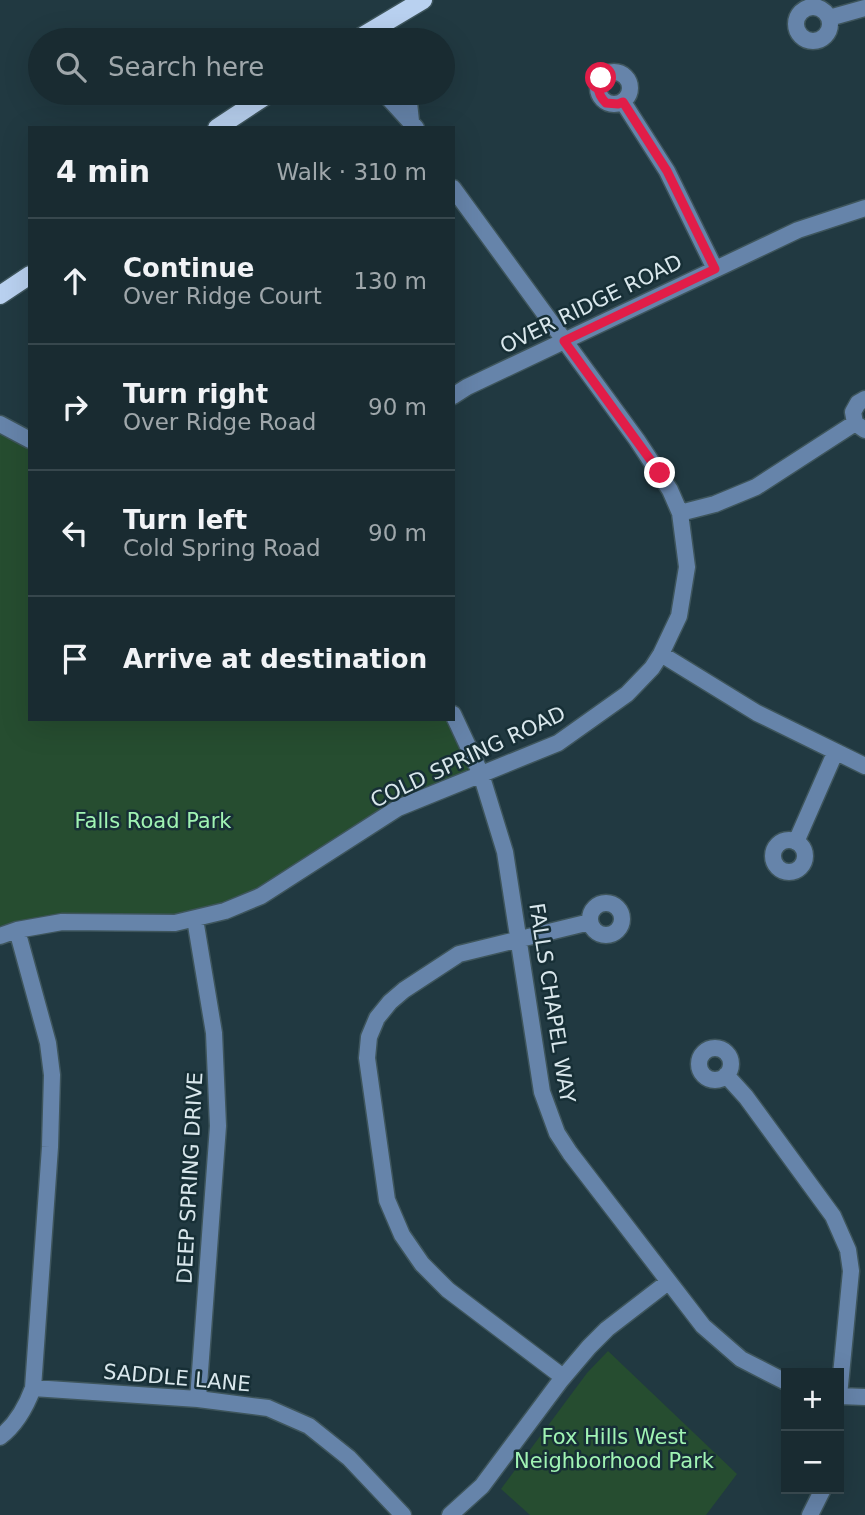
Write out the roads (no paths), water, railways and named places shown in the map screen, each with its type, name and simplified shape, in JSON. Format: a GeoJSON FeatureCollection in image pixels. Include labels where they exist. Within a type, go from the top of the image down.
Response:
{"type":"FeatureCollection","features":[{"type":"Feature","properties":{"kind":"main road"},"geometry":{"type":"LineString","coordinates":[[388,28],[423,0]]}},
{"type":"Feature","properties":{"kind":"main road"},"geometry":{"type":"LineString","coordinates":[[220,126],[252,105]]}},
{"type":"Feature","properties":{"kind":"main road"},"geometry":{"type":"LineString","coordinates":[[0,295],[28,276]]}},
{"type":"Feature","properties":{"kind":"street"},"geometry":{"type":"LineString","coordinates":[[829,18],[865,8]]}},
{"type":"Feature","properties":{"kind":"street"},"geometry":{"type":"LineString","coordinates":[[623,102],[667,171],[715,269]]}},
{"type":"Feature","properties":{"kind":"street"},"geometry":{"type":"LineString","coordinates":[[396,105],[414,124]]}},
{"type":"Feature","properties":{"kind":"street"},"geometry":{"type":"LineString","coordinates":[[410,105],[414,124]]}},
{"type":"Feature","properties":{"kind":"street","name":"COLD SPRING ROAD"},"geometry":{"type":"LineString","coordinates":[[0,936],[17,930],[62,922],[175,923],[225,911],[261,896],[398,808],[540,751],[574,733],[627,694],[652,668],[661,654],[679,616],[685,586],[686,549],[680,513],[660,473],[455,191]]}},
{"type":"Feature","properties":{"kind":"street","name":"OVER RIDGE ROAD"},"geometry":{"type":"LineString","coordinates":[[455,395],[798,230],[865,208]]}},
{"type":"Feature","properties":{"kind":"street"},"geometry":{"type":"LineString","coordinates":[[680,513],[715,504],[756,487],[860,427],[853,418],[855,407],[865,399]]}},
{"type":"Feature","properties":{"kind":"street"},"geometry":{"type":"LineString","coordinates":[[0,424],[28,439]]}},
{"type":"Feature","properties":{"kind":"street"},"geometry":{"type":"LineString","coordinates":[[661,654],[757,713],[865,766]]}},
{"type":"Feature","properties":{"kind":"street","name":"FALLS CHAPEL WAY"},"geometry":{"type":"LineString","coordinates":[[455,718],[481,774],[505,852],[538,1069],[548,1112],[570,1153],[703,1326],[721,1344],[752,1366],[781,1380]]}},
{"type":"Feature","properties":{"kind":"street"},"geometry":{"type":"LineString","coordinates":[[796,842],[835,753]]}},
{"type":"Feature","properties":{"kind":"street","name":"DEEP SPRING DRIVE"},"geometry":{"type":"LineString","coordinates":[[195,919],[213,1022],[218,1114],[198,1399]]}},
{"type":"Feature","properties":{"kind":"street"},"geometry":{"type":"LineString","coordinates":[[563,1377],[448,1290],[415,1254],[402,1235],[387,1200],[367,1058],[369,1037],[377,1018],[390,1002],[404,989],[459,954],[590,922]]}},
{"type":"Feature","properties":{"kind":"street"},"geometry":{"type":"LineString","coordinates":[[0,1437],[10,1429],[26,1406],[33,1388],[50,1147],[52,1075],[48,1043],[17,930]]}},
{"type":"Feature","properties":{"kind":"street"},"geometry":{"type":"LineString","coordinates":[[726,1075],[746,1097],[833,1216],[848,1250],[851,1271],[842,1368]]}},
{"type":"Feature","properties":{"kind":"street"},"geometry":{"type":"LineString","coordinates":[[450,1515],[482,1486],[563,1377],[607,1329],[668,1282]]}},
{"type":"Feature","properties":{"kind":"street","name":"SADDLE LANE"},"geometry":{"type":"LineString","coordinates":[[33,1388],[198,1399],[268,1408],[309,1426],[349,1458],[403,1515]]}},
{"type":"Feature","properties":{"kind":"street"},"geometry":{"type":"LineString","coordinates":[[844,1396],[865,1397]]}},
{"type":"Feature","properties":{"kind":"street"},"geometry":{"type":"LineString","coordinates":[[810,1515],[820,1494]]}},
{"type":"Feature","properties":{"kind":"park label","name":"Falls Road Park"},"geometry":{"type":"Point","coordinates":[153,821]}},
{"type":"Feature","properties":{"kind":"park label","name":"Fox Hills West Neighborhood Park"},"geometry":{"type":"Point","coordinates":[614,1449]}}]}
